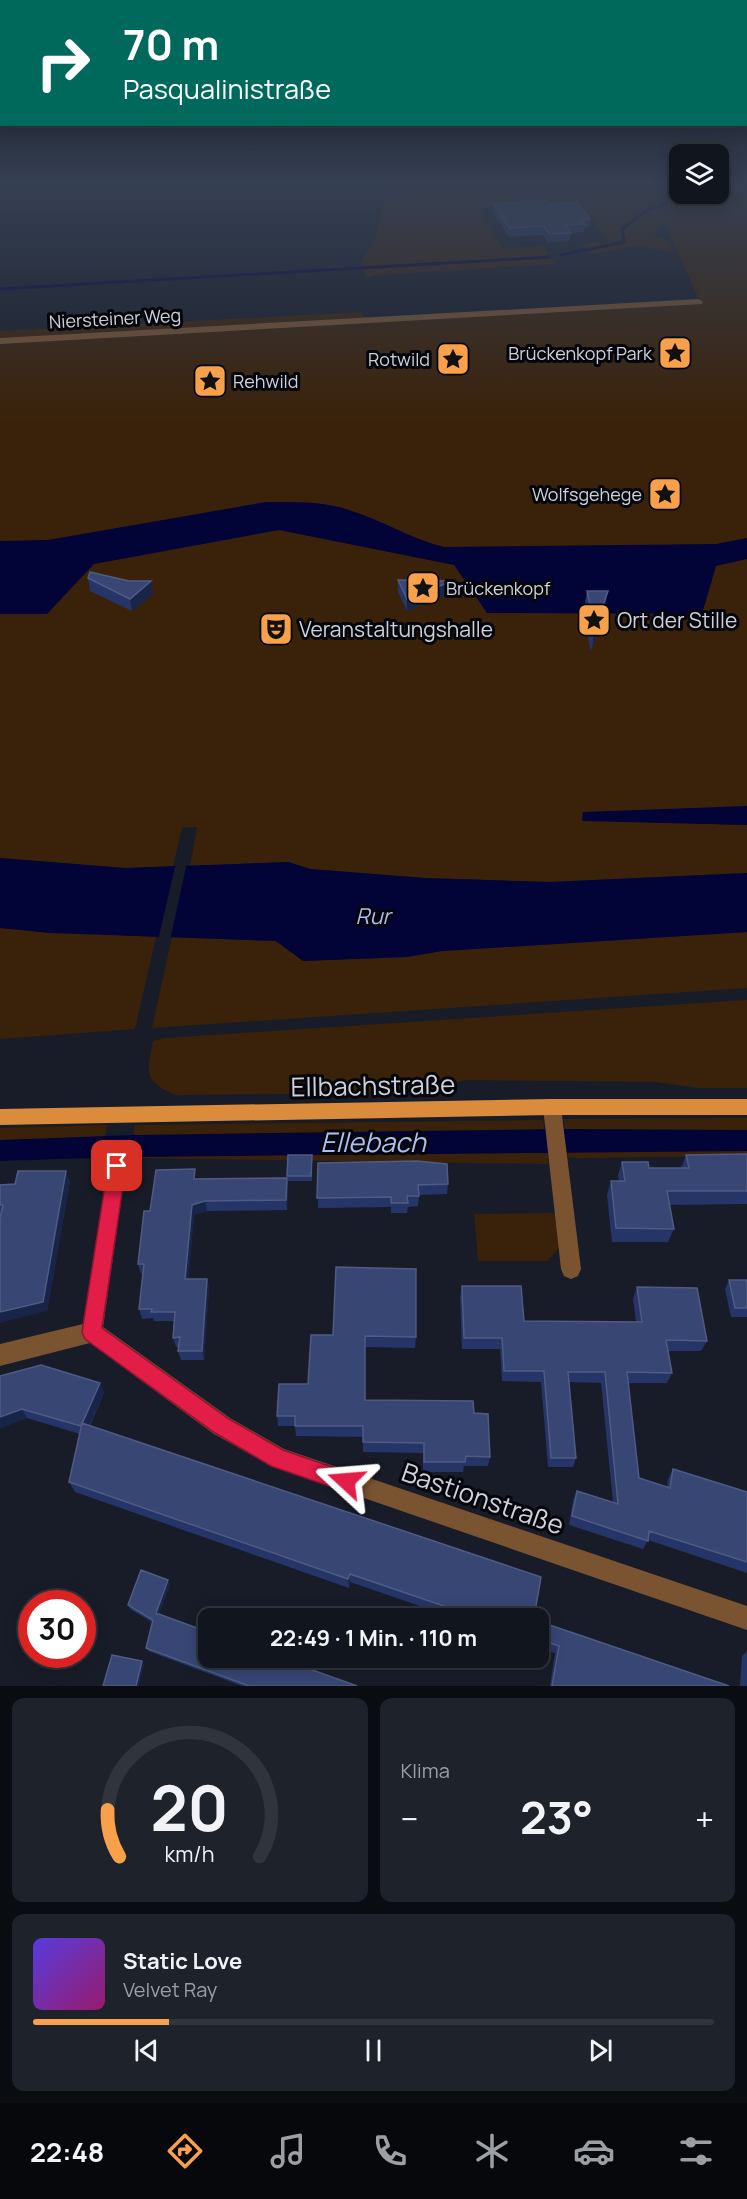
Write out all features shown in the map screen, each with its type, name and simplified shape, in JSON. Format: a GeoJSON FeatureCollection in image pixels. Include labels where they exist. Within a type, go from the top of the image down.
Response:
{"type":"FeatureCollection","features":[{"type":"Feature","properties":{"kind":"main road","name":"Ellbachstraße"},"geometry":{"type":"LineString","coordinates":[[0,1117],[552,1115],[747,1107]]}},
{"type":"Feature","properties":{"kind":"street","name":"Niersteiner Weg"},"geometry":{"type":"LineString","coordinates":[[0,341],[699,302]]}},
{"type":"Feature","properties":{"kind":"street"},"geometry":{"type":"LineString","coordinates":[[552,1115],[571,1269]]}},
{"type":"Feature","properties":{"kind":"street"},"geometry":{"type":"LineString","coordinates":[[0,1355],[92,1332],[117,1166]]}},
{"type":"Feature","properties":{"kind":"street","name":"Bastionstraße"},"geometry":{"type":"LineString","coordinates":[[92,1332],[222,1426],[279,1458],[747,1618]]}},
{"type":"Feature","properties":{"kind":"shaded area"},"geometry":{"type":"Polygon","coordinates":[[[360,263],[555,264],[376,275],[367,278],[360,263]]]}},
{"type":"Feature","properties":{"kind":"shaded area"},"geometry":{"type":"Polygon","coordinates":[[[682,263],[747,263],[747,811],[582,820],[747,825],[747,873],[550,882],[425,878],[310,869],[288,862],[190,866],[197,827],[182,828],[173,866],[125,868],[0,858],[0,331],[361,312],[368,321],[700,302],[682,263]]]}},
{"type":"Feature","properties":{"kind":"shaded area"},"geometry":{"type":"Polygon","coordinates":[[[0,928],[156,937],[135,1029],[0,1039],[0,928]]]}},
{"type":"Feature","properties":{"kind":"shaded area"},"geometry":{"type":"Polygon","coordinates":[[[747,932],[747,988],[152,1028],[172,937],[276,941],[303,961],[407,957],[442,951],[747,932]]]}},
{"type":"Feature","properties":{"kind":"shaded area"},"geometry":{"type":"Polygon","coordinates":[[[747,1000],[747,1088],[699,1088],[656,1082],[465,1080],[411,1093],[176,1095],[165,1090],[153,1080],[149,1068],[153,1041],[165,1038],[747,1000]]]}},
{"type":"Feature","properties":{"kind":"shaded area"},"geometry":{"type":"Polygon","coordinates":[[[747,1118],[747,1156],[568,1158],[564,1119],[747,1118]]]}},
{"type":"Feature","properties":{"kind":"shaded area"},"geometry":{"type":"Polygon","coordinates":[[[543,1120],[549,1164],[130,1158],[135,1125],[543,1120]]]}},
{"type":"Feature","properties":{"kind":"shaded area"},"geometry":{"type":"Polygon","coordinates":[[[107,1125],[101,1158],[0,1161],[0,1128],[107,1125]]]}},
{"type":"Feature","properties":{"kind":"shaded area"},"geometry":{"type":"Polygon","coordinates":[[[553,1213],[557,1216],[561,1245],[548,1261],[478,1261],[474,1214],[553,1213]]]}},
{"type":"Feature","properties":{"kind":"water"},"geometry":{"type":"Polygon","coordinates":[[[266,502],[308,503],[339,507],[444,547],[716,544],[747,538],[747,559],[716,566],[702,614],[487,613],[454,565],[279,530],[94,564],[47,614],[0,614],[0,541],[48,540],[266,502]]]}},
{"type":"Feature","properties":{"kind":"water"},"geometry":{"type":"Polygon","coordinates":[[[747,806],[747,825],[582,821],[583,812],[747,806]]]}},
{"type":"Feature","properties":{"kind":"water","name":"Rur"},"geometry":{"type":"Polygon","coordinates":[[[0,858],[125,868],[288,862],[310,869],[425,878],[550,882],[747,873],[747,932],[442,951],[407,957],[303,961],[276,941],[50,933],[0,928],[0,858]]]}},
{"type":"Feature","properties":{"kind":"water","name":"Ellebach"},"geometry":{"type":"Polygon","coordinates":[[[565,1129],[747,1130],[747,1151],[129,1157],[0,1161],[0,1140],[134,1135],[565,1129]]]}},
{"type":"Feature","properties":{"kind":"pier"},"geometry":{"type":"Polygon","coordinates":[[[176,863],[187,863],[170,940],[158,940],[176,863]]]}},
{"type":"Feature","properties":{"kind":"building"},"geometry":{"type":"Polygon","coordinates":[[[90,572],[129,581],[151,581],[130,599],[88,578],[90,572]]]}},
{"type":"Feature","properties":{"kind":"building"},"geometry":{"type":"Polygon","coordinates":[[[398,580],[452,581],[407,599],[398,580]]]}},
{"type":"Feature","properties":{"kind":"building"},"geometry":{"type":"Polygon","coordinates":[[[587,591],[608,591],[595,629],[587,591]]]}},
{"type":"Feature","properties":{"kind":"building"},"geometry":{"type":"Polygon","coordinates":[[[747,1154],[747,1191],[667,1191],[674,1229],[616,1228],[611,1181],[625,1181],[622,1162],[648,1162],[649,1168],[689,1168],[686,1155],[747,1154]]]}},
{"type":"Feature","properties":{"kind":"building"},"geometry":{"type":"Polygon","coordinates":[[[288,1155],[312,1155],[311,1176],[287,1176],[288,1155]]]}},
{"type":"Feature","properties":{"kind":"building"},"geometry":{"type":"Polygon","coordinates":[[[417,1161],[447,1164],[448,1184],[418,1185],[419,1196],[407,1196],[408,1203],[391,1203],[391,1197],[317,1198],[318,1163],[417,1161]]]}},
{"type":"Feature","properties":{"kind":"building"},"geometry":{"type":"Polygon","coordinates":[[[195,1169],[194,1179],[287,1178],[286,1200],[205,1201],[192,1205],[185,1279],[207,1279],[202,1351],[178,1351],[180,1337],[173,1338],[175,1312],[151,1312],[152,1309],[139,1309],[144,1264],[138,1264],[144,1211],[150,1211],[156,1170],[195,1169]]]}},
{"type":"Feature","properties":{"kind":"building"},"geometry":{"type":"Polygon","coordinates":[[[18,1171],[66,1171],[43,1302],[0,1312],[0,1218],[3,1205],[0,1205],[0,1185],[15,1184],[18,1171]]]}},
{"type":"Feature","properties":{"kind":"building"},"geometry":{"type":"Polygon","coordinates":[[[336,1267],[416,1269],[416,1337],[365,1336],[365,1400],[473,1401],[474,1413],[488,1414],[490,1457],[466,1456],[465,1462],[424,1462],[424,1443],[363,1442],[363,1426],[295,1426],[295,1416],[277,1416],[279,1384],[308,1384],[311,1335],[333,1335],[336,1267]]]}},
{"type":"Feature","properties":{"kind":"building"},"geometry":{"type":"Polygon","coordinates":[[[729,1280],[747,1280],[747,1308],[735,1308],[729,1280]]]}},
{"type":"Feature","properties":{"kind":"building"},"geometry":{"type":"Polygon","coordinates":[[[462,1286],[521,1286],[524,1321],[642,1322],[637,1287],[697,1288],[707,1341],[666,1340],[672,1373],[627,1372],[639,1478],[670,1488],[673,1469],[747,1492],[747,1562],[649,1531],[648,1541],[572,1516],[577,1491],[618,1504],[605,1372],[568,1372],[576,1458],[551,1458],[544,1371],[504,1371],[502,1338],[464,1338],[462,1286]]]}},
{"type":"Feature","properties":{"kind":"building"},"geometry":{"type":"Polygon","coordinates":[[[41,1365],[100,1383],[81,1426],[22,1409],[0,1417],[0,1376],[41,1365]]]}},
{"type":"Feature","properties":{"kind":"building"},"geometry":{"type":"Polygon","coordinates":[[[82,1423],[541,1577],[536,1608],[450,1608],[350,1574],[348,1579],[69,1482],[82,1423]]]}},
{"type":"Feature","properties":{"kind":"building"},"geometry":{"type":"Polygon","coordinates":[[[141,1570],[168,1580],[156,1613],[198,1628],[198,1667],[146,1648],[153,1620],[128,1605],[141,1570]]]}},
{"type":"Feature","properties":{"kind":"building"},"geometry":{"type":"Polygon","coordinates":[[[549,1625],[729,1686],[552,1686],[559,1646],[549,1643],[549,1625]]]}},
{"type":"Feature","properties":{"kind":"building"},"geometry":{"type":"Polygon","coordinates":[[[112,1655],[142,1661],[136,1686],[103,1686],[112,1655]]]}},
{"type":"Feature","properties":{"kind":"building"},"geometry":{"type":"Polygon","coordinates":[[[200,1668],[307,1668],[357,1686],[249,1686],[200,1668]]]}},
{"type":"Feature","properties":{"kind":"waterway"},"geometry":{"type":"LineString","coordinates":[[0,289],[452,263]]}},
{"type":"Feature","properties":{"kind":"place","name":"Brückenkopf Park"},"geometry":{"type":"Point","coordinates":[675,353]}},
{"type":"Feature","properties":{"kind":"place","name":"Rotwild"},"geometry":{"type":"Point","coordinates":[453,359]}},
{"type":"Feature","properties":{"kind":"place","name":"Rehwild"},"geometry":{"type":"Point","coordinates":[210,381]}},
{"type":"Feature","properties":{"kind":"place","name":"Wolfsgehege"},"geometry":{"type":"Point","coordinates":[665,494]}},
{"type":"Feature","properties":{"kind":"place","name":"Brückenkopf"},"geometry":{"type":"Point","coordinates":[423,588]}},
{"type":"Feature","properties":{"kind":"place","name":"Ort der Stille"},"geometry":{"type":"Point","coordinates":[594,620]}},
{"type":"Feature","properties":{"kind":"place","name":"Veranstaltungshalle"},"geometry":{"type":"Point","coordinates":[276,629]}},
{"type":"Feature","properties":{"kind":"route"},"geometry":{"type":"LineString","coordinates":[[117,1166],[92,1332],[222,1426],[279,1458],[346,1481]]}}]}
